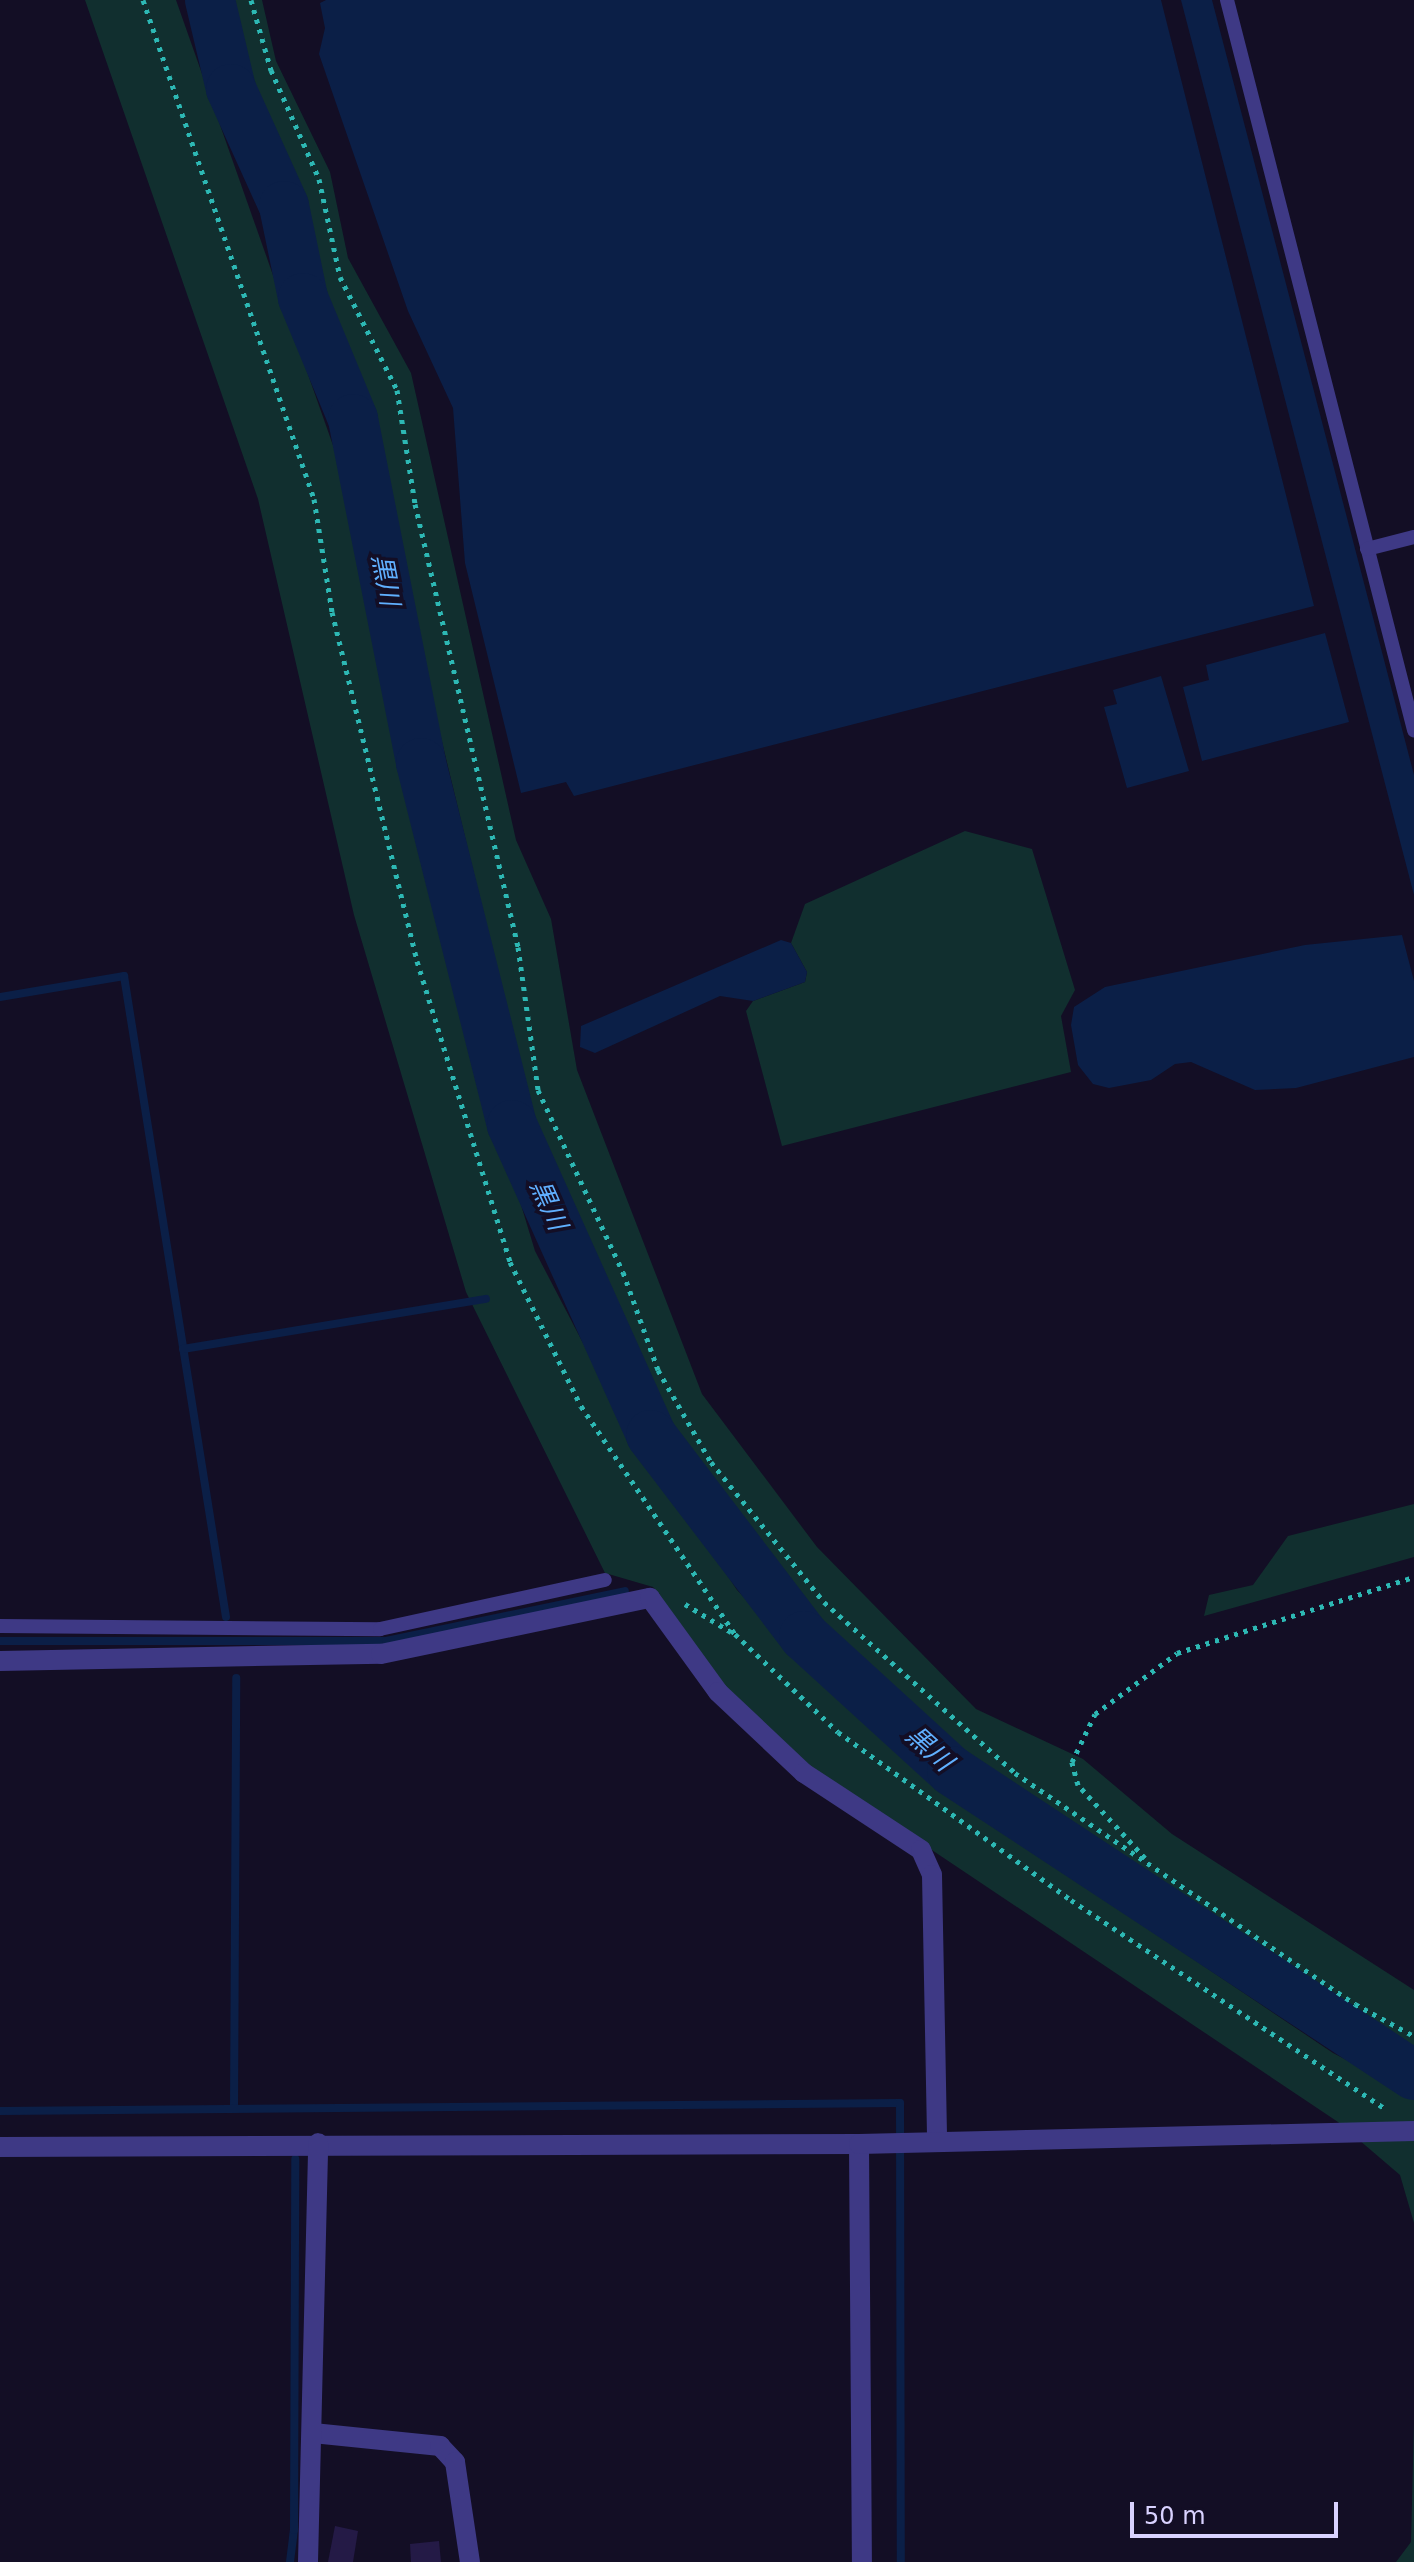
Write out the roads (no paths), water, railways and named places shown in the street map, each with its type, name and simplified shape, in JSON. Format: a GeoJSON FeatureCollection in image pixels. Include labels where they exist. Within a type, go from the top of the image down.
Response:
{"type":"FeatureCollection","features":[{"type":"Feature","properties":{"kind":"street"},"geometry":{"type":"LineString","coordinates":[[0,1661],[381,1654],[650,1598],[729,1702],[804,1773],[921,1850],[932,1875],[937,2138]]}},
{"type":"Feature","properties":{"kind":"street"},"geometry":{"type":"LineString","coordinates":[[0,2147],[318,2143],[859,2144],[937,2138],[1407,2124]]}},
{"type":"Feature","properties":{"kind":"street"},"geometry":{"type":"LineString","coordinates":[[308,2562],[318,2143]]}},
{"type":"Feature","properties":{"kind":"street"},"geometry":{"type":"LineString","coordinates":[[859,2144],[862,2562]]}},
{"type":"Feature","properties":{"kind":"street"},"geometry":{"type":"LineString","coordinates":[[313,2433],[440,2446],[455,2462],[470,2562]]}},
{"type":"Feature","properties":{"kind":"lane"},"geometry":{"type":"LineString","coordinates":[[1227,0],[1414,730]]}},
{"type":"Feature","properties":{"kind":"lane"},"geometry":{"type":"LineString","coordinates":[[1367,549],[1414,537]]}},
{"type":"Feature","properties":{"kind":"lane"},"geometry":{"type":"LineString","coordinates":[[0,1626],[380,1629],[605,1580]]}},
{"type":"Feature","properties":{"kind":"water"},"geometry":{"type":"Polygon","coordinates":[[[326,0],[1161,0],[1314,606],[574,796],[566,782],[521,793],[465,563],[453,408],[408,311],[319,54],[325,28],[320,3],[326,0]]]}},
{"type":"Feature","properties":{"kind":"water"},"geometry":{"type":"Polygon","coordinates":[[[1181,0],[1212,0],[1414,775],[1414,895],[1181,0]]]}},
{"type":"Feature","properties":{"kind":"water"},"geometry":{"type":"Polygon","coordinates":[[[1325,633],[1349,722],[1202,761],[1183,687],[1209,680],[1206,665],[1325,633]]]}},
{"type":"Feature","properties":{"kind":"water"},"geometry":{"type":"Polygon","coordinates":[[[1161,676],[1189,771],[1127,788],[1104,707],[1117,704],[1113,690],[1161,676]]]}},
{"type":"Feature","properties":{"kind":"water"},"geometry":{"type":"Polygon","coordinates":[[[1402,935],[1414,981],[1414,1057],[1296,1088],[1255,1090],[1191,1062],[1175,1064],[1151,1080],[1109,1088],[1093,1084],[1078,1065],[1071,1025],[1074,1007],[1105,987],[1305,945],[1402,935]]]}},
{"type":"Feature","properties":{"kind":"water"},"geometry":{"type":"Polygon","coordinates":[[[781,940],[791,943],[807,972],[805,982],[753,1001],[720,996],[595,1053],[580,1047],[581,1026],[781,940]]]}},
{"type":"Feature","properties":{"kind":"waterway","name":"黒川"},"geometry":{"type":"LineString","coordinates":[[210,0],[231,89],[284,206],[303,298],[353,419],[421,763],[512,1125],[651,1435],[804,1636],[952,1771],[1414,2075]]}},
{"type":"Feature","properties":{"kind":"waterway"},"geometry":{"type":"LineString","coordinates":[[0,997],[124,976],[226,1617]]}},
{"type":"Feature","properties":{"kind":"waterway"},"geometry":{"type":"LineString","coordinates":[[183,1349],[486,1299]]}},
{"type":"Feature","properties":{"kind":"waterway"},"geometry":{"type":"LineString","coordinates":[[0,1641],[386,1641],[625,1591]]}},
{"type":"Feature","properties":{"kind":"waterway"},"geometry":{"type":"LineString","coordinates":[[234,2109],[236,1678]]}},
{"type":"Feature","properties":{"kind":"waterway"},"geometry":{"type":"LineString","coordinates":[[1,2111],[900,2103],[901,2562]]}},
{"type":"Feature","properties":{"kind":"waterway"},"geometry":{"type":"LineString","coordinates":[[290,2562],[294,2530],[295,2159]]}}]}
